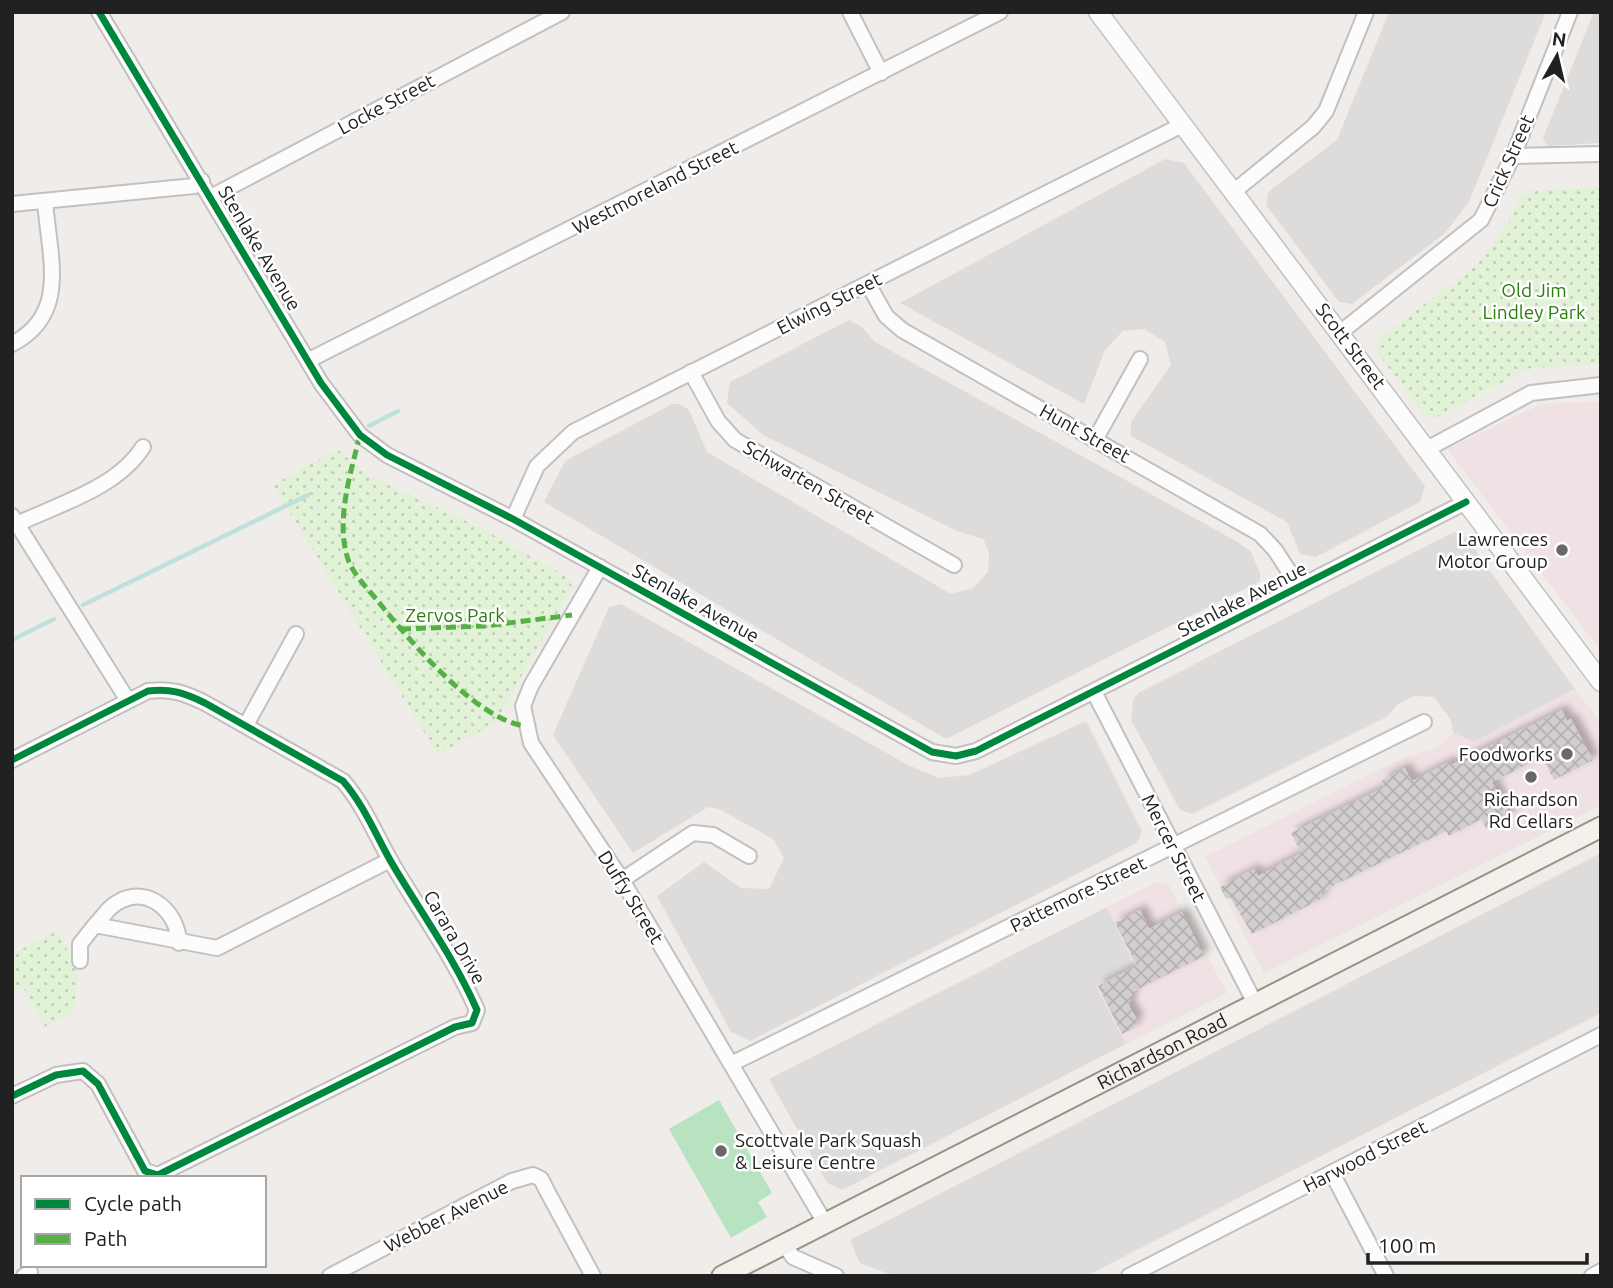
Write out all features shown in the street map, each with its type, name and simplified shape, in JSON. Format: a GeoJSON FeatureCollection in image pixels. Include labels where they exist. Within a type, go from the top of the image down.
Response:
{"type":"FeatureCollection","features":[{"type":"Feature","properties":{"kind":"main road","name":"Richardson Road"},"geometry":{"type":"LineString","coordinates":[[722,1276],[1601,827]]}},
{"type":"Feature","properties":{"kind":"street","name":"Stenlake Avenue"},"geometry":{"type":"LineString","coordinates":[[99,12],[321,383],[360,435],[387,455],[513,519],[932,752],[956,756],[976,751],[1466,502]]}},
{"type":"Feature","properties":{"kind":"street","name":"Locke Street"},"geometry":{"type":"LineString","coordinates":[[211,197],[562,12]]}},
{"type":"Feature","properties":{"kind":"street"},"geometry":{"type":"LineString","coordinates":[[850,12],[881,73]]}},
{"type":"Feature","properties":{"kind":"street","name":"Westmoreland Street"},"geometry":{"type":"LineString","coordinates":[[309,360],[1000,12]]}},
{"type":"Feature","properties":{"kind":"street","name":"Scott Street"},"geometry":{"type":"LineString","coordinates":[[1098,12],[1232,193],[1341,332],[1601,682]]}},
{"type":"Feature","properties":{"kind":"street"},"geometry":{"type":"LineString","coordinates":[[1232,193],[1313,127],[1326,111],[1366,12]]}},
{"type":"Feature","properties":{"kind":"street","name":"Crick Street"},"geometry":{"type":"LineString","coordinates":[[1341,332],[1481,220],[1513,156],[1570,12]]}},
{"type":"Feature","properties":{"kind":"street","name":"Elwing Street"},"geometry":{"type":"LineString","coordinates":[[513,519],[537,466],[559,442],[573,432],[1182,125]]}},
{"type":"Feature","properties":{"kind":"street"},"geometry":{"type":"LineString","coordinates":[[1513,156],[1601,154]]}},
{"type":"Feature","properties":{"kind":"street"},"geometry":{"type":"LineString","coordinates":[[12,204],[194,186],[202,181]]}},
{"type":"Feature","properties":{"kind":"street"},"geometry":{"type":"LineString","coordinates":[[12,344],[37,329],[50,302],[45,201]]}},
{"type":"Feature","properties":{"kind":"street","name":"Hunt Street"},"geometry":{"type":"LineString","coordinates":[[868,284],[886,316],[902,330],[1096,438],[1260,534],[1275,550],[1299,587]]}},
{"type":"Feature","properties":{"kind":"street"},"geometry":{"type":"LineString","coordinates":[[1096,438],[1140,359]]}},
{"type":"Feature","properties":{"kind":"street","name":"Schwarten Street"},"geometry":{"type":"LineString","coordinates":[[691,372],[718,421],[735,440],[954,565]]}},
{"type":"Feature","properties":{"kind":"street"},"geometry":{"type":"LineString","coordinates":[[1427,449],[1531,393],[1601,386]]}},
{"type":"Feature","properties":{"kind":"street"},"geometry":{"type":"LineString","coordinates":[[127,699],[15,520],[104,482],[132,464],[143,447]]}},
{"type":"Feature","properties":{"kind":"street","name":"Duffy Street"},"geometry":{"type":"LineString","coordinates":[[600,567],[531,686],[523,706],[531,743],[622,880],[825,1223]]}},
{"type":"Feature","properties":{"kind":"street"},"geometry":{"type":"LineString","coordinates":[[246,725],[296,634]]}},
{"type":"Feature","properties":{"kind":"street","name":"Carara Drive"},"geometry":{"type":"LineString","coordinates":[[12,760],[127,699],[148,691],[166,689],[186,693],[246,725],[343,780],[354,793],[390,860],[464,979],[477,1010],[472,1023],[455,1027],[158,1175],[145,1171],[98,1084],[83,1071],[56,1075],[12,1096]]}},
{"type":"Feature","properties":{"kind":"street","name":"Mercer Street"},"geometry":{"type":"LineString","coordinates":[[1094,692],[1256,1004]]}},
{"type":"Feature","properties":{"kind":"street","name":"Pattemore Street"},"geometry":{"type":"LineString","coordinates":[[731,1064],[1174,848],[1424,722]]}},
{"type":"Feature","properties":{"kind":"street"},"geometry":{"type":"LineString","coordinates":[[622,880],[693,833],[713,835],[749,856]]}},
{"type":"Feature","properties":{"kind":"street"},"geometry":{"type":"LineString","coordinates":[[95,925],[179,943],[217,948],[390,860]]}},
{"type":"Feature","properties":{"kind":"street"},"geometry":{"type":"LineString","coordinates":[[80,961],[80,944],[109,908],[119,902],[150,898],[163,905],[179,933],[179,943]]}},
{"type":"Feature","properties":{"kind":"street","name":"Harwood Street"},"geometry":{"type":"LineString","coordinates":[[1129,1276],[1601,1035]]}},
{"type":"Feature","properties":{"kind":"street"},"geometry":{"type":"LineString","coordinates":[[1332,1173],[1387,1276]]}},
{"type":"Feature","properties":{"kind":"street","name":"Webber Avenue"},"geometry":{"type":"LineString","coordinates":[[330,1276],[512,1181],[533,1175],[541,1179],[593,1276]]}},
{"type":"Feature","properties":{"kind":"street"},"geometry":{"type":"LineString","coordinates":[[784,1244],[793,1257],[836,1276]]}},
{"type":"Feature","properties":{"kind":"street"},"geometry":{"type":"LineString","coordinates":[[1592,1276],[1601,1272]]}},
{"type":"Feature","properties":{"kind":"shaded area"},"geometry":{"type":"Polygon","coordinates":[[[1389,12],[1546,12],[1469,202],[1445,233],[1352,304],[1339,302],[1266,205],[1268,192],[1337,140],[1389,12]]]}},
{"type":"Feature","properties":{"kind":"shaded area"},"geometry":{"type":"Polygon","coordinates":[[[1594,12],[1601,12],[1601,143],[1548,146],[1543,138],[1594,12]]]}},
{"type":"Feature","properties":{"kind":"shaded area"},"geometry":{"type":"Polygon","coordinates":[[[1165,159],[1184,163],[1425,486],[1420,502],[1316,557],[1300,554],[1287,522],[1131,436],[1131,422],[1171,365],[1165,342],[1144,329],[1123,331],[1105,350],[1084,404],[900,303],[1165,159]]]}},
{"type":"Feature","properties":{"kind":"shaded area"},"geometry":{"type":"Polygon","coordinates":[[[849,320],[862,327],[875,342],[1236,541],[1251,552],[1260,573],[1260,581],[946,739],[544,502],[565,461],[672,404],[680,404],[689,410],[707,452],[951,594],[973,588],[988,572],[989,552],[983,539],[957,531],[763,435],[727,403],[730,382],[849,320]]]}},
{"type":"Feature","properties":{"kind":"shaded area","name":"Lawrences Motor Group"},"geometry":{"type":"Polygon","coordinates":[[[1601,401],[1601,651],[1447,449],[1541,404],[1601,401]]]}},
{"type":"Feature","properties":{"kind":"shaded area"},"geometry":{"type":"Polygon","coordinates":[[[1454,532],[1466,537],[1575,689],[1474,742],[1453,733],[1451,720],[1434,697],[1414,696],[1398,704],[1387,717],[1192,814],[1180,810],[1131,720],[1133,701],[1138,693],[1454,532]]]}},
{"type":"Feature","properties":{"kind":"shaded area"},"geometry":{"type":"Polygon","coordinates":[[[621,604],[908,765],[939,778],[969,775],[1086,721],[1142,831],[1137,843],[750,1041],[731,1032],[657,896],[704,862],[741,888],[769,889],[784,858],[773,839],[719,809],[708,807],[633,853],[553,735],[609,607],[621,604]]]}},
{"type":"Feature","properties":{"kind":"shaded area"},"geometry":{"type":"Polygon","coordinates":[[[1575,689],[1601,723],[1601,805],[1264,973],[1205,857],[1403,758],[1438,747],[1453,733],[1474,742],[1575,689]]]}},
{"type":"Feature","properties":{"kind":"shaded area"},"geometry":{"type":"Polygon","coordinates":[[[1601,853],[1601,1013],[1086,1276],[894,1276],[860,1263],[850,1240],[1601,853]]]}},
{"type":"Feature","properties":{"kind":"shaded area"},"geometry":{"type":"Polygon","coordinates":[[[1157,882],[1168,884],[1227,993],[1126,1044],[1096,986],[1135,965],[1107,907],[1157,882]]]}},
{"type":"Feature","properties":{"kind":"shaded area"},"geometry":{"type":"Polygon","coordinates":[[[1107,907],[1135,966],[1096,986],[1126,1044],[842,1190],[827,1183],[769,1079],[1107,907]]]}},
{"type":"Feature","properties":{"kind":"green space","name":"Old Jim Lindley Park"},"geometry":{"type":"Polygon","coordinates":[[[1601,187],[1601,364],[1530,368],[1437,417],[1424,415],[1376,351],[1378,339],[1477,265],[1508,224],[1518,199],[1530,191],[1601,187]]]}},
{"type":"Feature","properties":{"kind":"green space","name":"Zervos Park"},"geometry":{"type":"Polygon","coordinates":[[[337,449],[371,477],[479,527],[569,578],[572,587],[495,723],[438,755],[273,485],[337,449]]]}},
{"type":"Feature","properties":{"kind":"green space"},"geometry":{"type":"Polygon","coordinates":[[[57,931],[74,962],[77,988],[71,1014],[45,1027],[23,987],[12,992],[12,954],[57,931]]]}},
{"type":"Feature","properties":{"kind":"green space"},"geometry":{"type":"Polygon","coordinates":[[[719,1100],[772,1193],[758,1202],[767,1217],[731,1238],[669,1129],[719,1100]]]}},
{"type":"Feature","properties":{"kind":"building"},"geometry":{"type":"Polygon","coordinates":[[[1562,710],[1567,721],[1571,719],[1593,760],[1554,780],[1542,757],[1492,782],[1510,816],[1486,828],[1481,819],[1449,836],[1446,831],[1320,892],[1323,898],[1252,934],[1230,897],[1226,899],[1220,887],[1254,869],[1258,876],[1301,853],[1291,833],[1385,787],[1382,780],[1405,768],[1412,781],[1449,762],[1451,765],[1562,710]]]}},
{"type":"Feature","properties":{"kind":"building"},"geometry":{"type":"Polygon","coordinates":[[[1140,910],[1149,929],[1182,912],[1204,956],[1132,992],[1129,1006],[1137,1019],[1134,1028],[1122,1034],[1098,986],[1137,966],[1115,923],[1140,910]]]}},
{"type":"Feature","properties":{"kind":"waterway"},"geometry":{"type":"LineString","coordinates":[[369,426],[398,411]]}},
{"type":"Feature","properties":{"kind":"waterway"},"geometry":{"type":"LineString","coordinates":[[83,605],[308,495]]}},
{"type":"Feature","properties":{"kind":"waterway"},"geometry":{"type":"LineString","coordinates":[[12,640],[54,619]]}},
{"type":"Feature","properties":{"kind":"marked path"},"geometry":{"type":"LineString","coordinates":[[360,435],[349,479],[343,527],[347,556],[352,568],[406,635],[444,675],[485,709],[525,726]]}},
{"type":"Feature","properties":{"kind":"marked path"},"geometry":{"type":"LineString","coordinates":[[401,629],[485,626],[572,615]]}},
{"type":"Feature","properties":{"kind":"cycle path"},"geometry":{"type":"LineString","coordinates":[[99,12],[321,383],[360,435],[387,455],[513,519],[932,752],[956,756],[976,751],[1466,502]]}},
{"type":"Feature","properties":{"kind":"cycle path"},"geometry":{"type":"LineString","coordinates":[[12,760],[148,691],[177,692],[205,703],[343,781],[363,809],[390,860],[447,952],[477,1010],[472,1023],[455,1027],[158,1175],[145,1171],[98,1084],[83,1071],[56,1075],[12,1096]]}},
{"type":"Feature","properties":{"kind":"place","name":"Lawrences Motor Group"},"geometry":{"type":"Point","coordinates":[1562,550]}},
{"type":"Feature","properties":{"kind":"place","name":"Foodworks"},"geometry":{"type":"Point","coordinates":[1567,754]}},
{"type":"Feature","properties":{"kind":"place","name":"Richardson Rd Cellars"},"geometry":{"type":"Point","coordinates":[1531,777]}},
{"type":"Feature","properties":{"kind":"place","name":"Scottvale Park Squash & Leisure Centre"},"geometry":{"type":"Point","coordinates":[721,1151]}}]}
